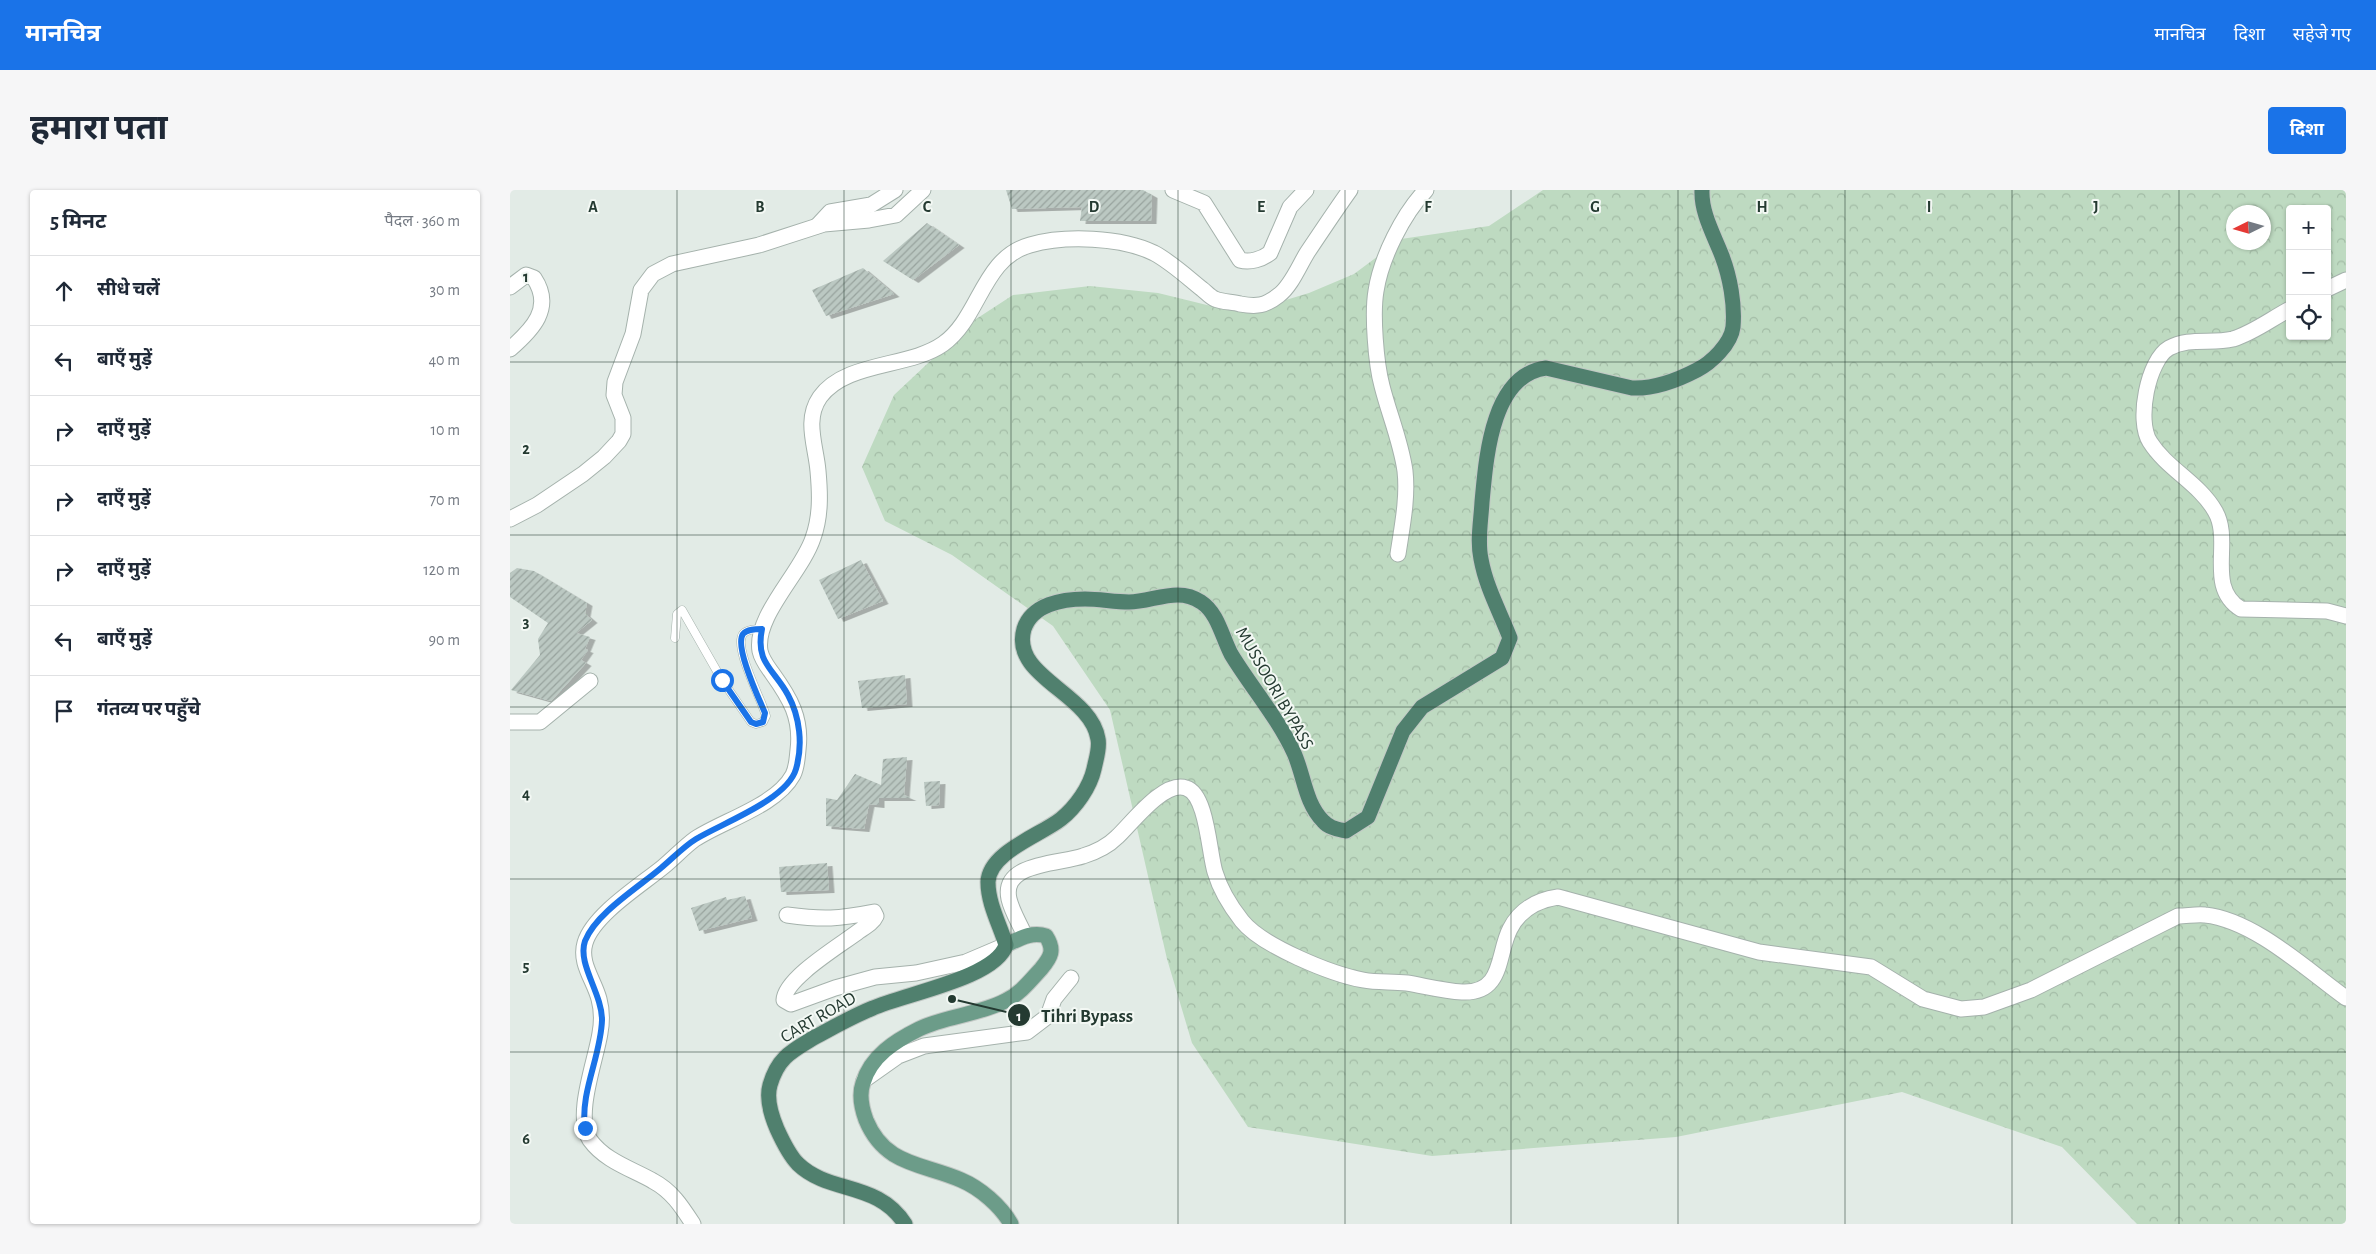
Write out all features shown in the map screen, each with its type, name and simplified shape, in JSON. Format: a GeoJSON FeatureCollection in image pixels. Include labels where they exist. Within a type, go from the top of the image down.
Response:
{"type":"FeatureCollection","features":[{"type":"Feature","properties":{"kind":"highway","name":"MUSSOORI BYPASS"},"geometry":{"type":"LineString","coordinates":[[1006,945],[992,904],[988,880],[991,871],[1005,854],[1062,818],[1075,805],[1084,793],[1093,774],[1098,754],[1098,739],[1093,724],[1082,708],[1035,670],[1026,656],[1022,644],[1023,631],[1028,620],[1037,610],[1048,604],[1071,599],[1130,602],[1177,595],[1201,602],[1213,614],[1230,652],[1276,722],[1294,754],[1306,793],[1322,821],[1332,828],[1346,831],[1368,818],[1376,804],[1388,766],[1408,725],[1422,707],[1502,658],[1510,638],[1491,594],[1481,558],[1480,537],[1489,439],[1500,408],[1514,384],[1535,369],[1546,368],[1632,388],[1646,389],[1677,380],[1706,366],[1726,343],[1733,328],[1731,292],[1723,257],[1710,226],[1702,190]]}},
{"type":"Feature","properties":{"kind":"highway","name":"CART ROAD"},"geometry":{"type":"LineString","coordinates":[[905,1224],[896,1211],[884,1201],[814,1175],[798,1164],[781,1140],[771,1115],[768,1092],[774,1070],[788,1054],[872,1008],[971,974],[996,960],[1004,953],[1006,945]]}},
{"type":"Feature","properties":{"kind":"main road"},"geometry":{"type":"LineString","coordinates":[[1006,945],[1025,936],[1041,934],[1046,936],[1052,949],[1048,961],[1021,991],[1005,1001],[920,1028],[883,1052],[874,1061],[864,1080],[862,1098],[863,1112],[871,1131],[880,1143],[895,1155],[916,1166],[962,1180],[995,1203],[1011,1224]]}},
{"type":"Feature","properties":{"kind":"street"},"geometry":{"type":"LineString","coordinates":[[817,226],[825,215],[830,212],[871,205],[894,190]]}},
{"type":"Feature","properties":{"kind":"street"},"geometry":{"type":"LineString","coordinates":[[510,520],[537,505],[583,474],[620,441],[623,434],[623,418],[614,395],[614,382],[633,334],[641,290],[653,274],[672,264],[759,245],[833,222],[869,220],[896,215],[922,190]]}},
{"type":"Feature","properties":{"kind":"street"},"geometry":{"type":"LineString","coordinates":[[1172,190],[1204,204],[1240,260],[1246,262],[1264,258],[1270,254],[1290,207],[1306,190]]}},
{"type":"Feature","properties":{"kind":"street"},"geometry":{"type":"LineString","coordinates":[[693,1224],[682,1206],[669,1192],[655,1182],[619,1164],[599,1150],[589,1138],[585,1128],[584,1110],[602,1020],[599,995],[586,967],[585,941],[599,920],[693,840],[772,797],[792,778],[796,769],[800,737],[797,714],[788,694],[762,658],[759,640],[762,629],[802,563],[814,537],[820,494],[812,428],[812,412],[823,392],[855,373],[939,348],[960,327],[998,264],[1008,255],[1028,245],[1076,240],[1114,241],[1137,246],[1158,254],[1215,299],[1257,307],[1282,293],[1350,190]]}},
{"type":"Feature","properties":{"kind":"street"},"geometry":{"type":"LineString","coordinates":[[1398,554],[1405,504],[1405,473],[1379,370],[1376,291],[1400,225],[1412,204],[1426,190]]}},
{"type":"Feature","properties":{"kind":"street"},"geometry":{"type":"LineString","coordinates":[[510,287],[526,276],[534,278],[540,294],[541,304],[534,326],[510,349]]}},
{"type":"Feature","properties":{"kind":"street"},"geometry":{"type":"LineString","coordinates":[[2331,287],[2346,280]]}},
{"type":"Feature","properties":{"kind":"street"},"geometry":{"type":"LineString","coordinates":[[2286,311],[2248,334],[2232,339],[2178,344],[2167,349],[2160,355],[2144,397],[2143,419],[2148,440],[2157,453],[2200,492],[2217,513],[2220,526],[2224,592],[2231,603],[2241,609],[2326,611],[2346,616]]}},
{"type":"Feature","properties":{"kind":"street"},"geometry":{"type":"LineString","coordinates":[[510,722],[540,722],[590,680]]}},
{"type":"Feature","properties":{"kind":"street"},"geometry":{"type":"LineString","coordinates":[[1025,936],[1009,899],[1008,890],[1015,876],[1020,872],[1046,864],[1081,857],[1097,851],[1116,838],[1153,801],[1177,786],[1193,791],[1198,797],[1215,873],[1227,898],[1243,922],[1261,939],[1346,976],[1364,980],[1403,983],[1464,992],[1477,990],[1488,984],[1498,973],[1510,929],[1520,915],[1531,905],[1558,897],[1759,952],[1871,967],[1923,999],[1961,1009],[1984,1007],[2031,990],[2178,916],[2204,915],[2231,920],[2254,931],[2346,998]]}},
{"type":"Feature","properties":{"kind":"street"},"geometry":{"type":"LineString","coordinates":[[787,915],[820,920],[841,919],[874,912],[876,916],[848,940],[818,960],[786,990],[784,1000],[790,1004],[874,976],[916,973],[956,965],[1006,945]]}},
{"type":"Feature","properties":{"kind":"street"},"geometry":{"type":"LineString","coordinates":[[864,1080],[898,1056],[924,1046],[1026,1032],[1048,1016],[1054,999],[1071,978]]}},
{"type":"Feature","properties":{"kind":"lane"},"geometry":{"type":"LineString","coordinates":[[676,638],[676,614],[681,610],[722,680],[751,722],[756,724],[763,722],[766,716],[744,658],[741,641],[743,634],[747,631],[762,629]]}},
{"type":"Feature","properties":{"kind":"green space"},"geometry":{"type":"Polygon","coordinates":[[[1543,190],[2346,190],[2346,1224],[2137,1224],[2062,1147],[1902,1092],[1676,1137],[1432,1156],[1248,1127],[1192,1043],[1167,959],[1110,710],[1053,626],[952,555],[885,521],[862,467],[894,395],[973,321],[1013,295],[1090,286],[1158,293],[1211,306],[1259,308],[1309,293],[1354,274],[1401,239],[1489,226],[1543,190]]]}},
{"type":"Feature","properties":{"kind":"building"},"geometry":{"type":"Polygon","coordinates":[[[1006,190],[1143,190],[1152,195],[1151,221],[1080,221],[1082,207],[1012,209],[1006,190]]]}},
{"type":"Feature","properties":{"kind":"building"},"geometry":{"type":"Polygon","coordinates":[[[927,223],[959,245],[913,280],[883,261],[927,223]]]}},
{"type":"Feature","properties":{"kind":"building"},"geometry":{"type":"Polygon","coordinates":[[[863,268],[894,294],[826,316],[812,290],[863,268]]]}},
{"type":"Feature","properties":{"kind":"building"},"geometry":{"type":"Polygon","coordinates":[[[861,560],[883,601],[838,619],[819,580],[861,560]]]}},
{"type":"Feature","properties":{"kind":"building"},"geometry":{"type":"Polygon","coordinates":[[[517,568],[534,571],[587,603],[585,614],[592,620],[576,633],[590,637],[585,649],[588,650],[581,660],[586,663],[551,701],[511,690],[540,655],[538,639],[548,623],[510,597],[510,573],[517,568]]]}},
{"type":"Feature","properties":{"kind":"building"},"geometry":{"type":"Polygon","coordinates":[[[905,675],[907,704],[862,708],[858,681],[905,675]]]}},
{"type":"Feature","properties":{"kind":"building"},"geometry":{"type":"Polygon","coordinates":[[[907,757],[904,795],[911,798],[879,798],[879,805],[869,804],[864,829],[826,826],[826,798],[837,800],[855,774],[881,785],[883,759],[907,757]]]}},
{"type":"Feature","properties":{"kind":"building"},"geometry":{"type":"Polygon","coordinates":[[[940,781],[939,805],[926,806],[924,782],[940,781]]]}},
{"type":"Feature","properties":{"kind":"building"},"geometry":{"type":"Polygon","coordinates":[[[827,863],[829,890],[781,892],[779,867],[827,863]]]}},
{"type":"Feature","properties":{"kind":"building"},"geometry":{"type":"Polygon","coordinates":[[[745,896],[752,918],[699,931],[691,908],[726,897],[727,900],[745,896]]]}},
{"type":"Feature","properties":{"kind":"place","name":"Tihri Bypass"},"geometry":{"type":"Point","coordinates":[952,999]}},
{"type":"Feature","properties":{"kind":"route"},"geometry":{"type":"LineString","coordinates":[[585,1128],[584,1110],[602,1020],[599,995],[586,967],[584,956],[585,941],[599,920],[693,840],[772,797],[792,778],[796,769],[800,737],[797,714],[788,694],[762,658],[759,640],[762,629],[752,629],[743,634],[741,646],[766,716],[763,722],[754,724],[751,722],[722,680]]}}]}
